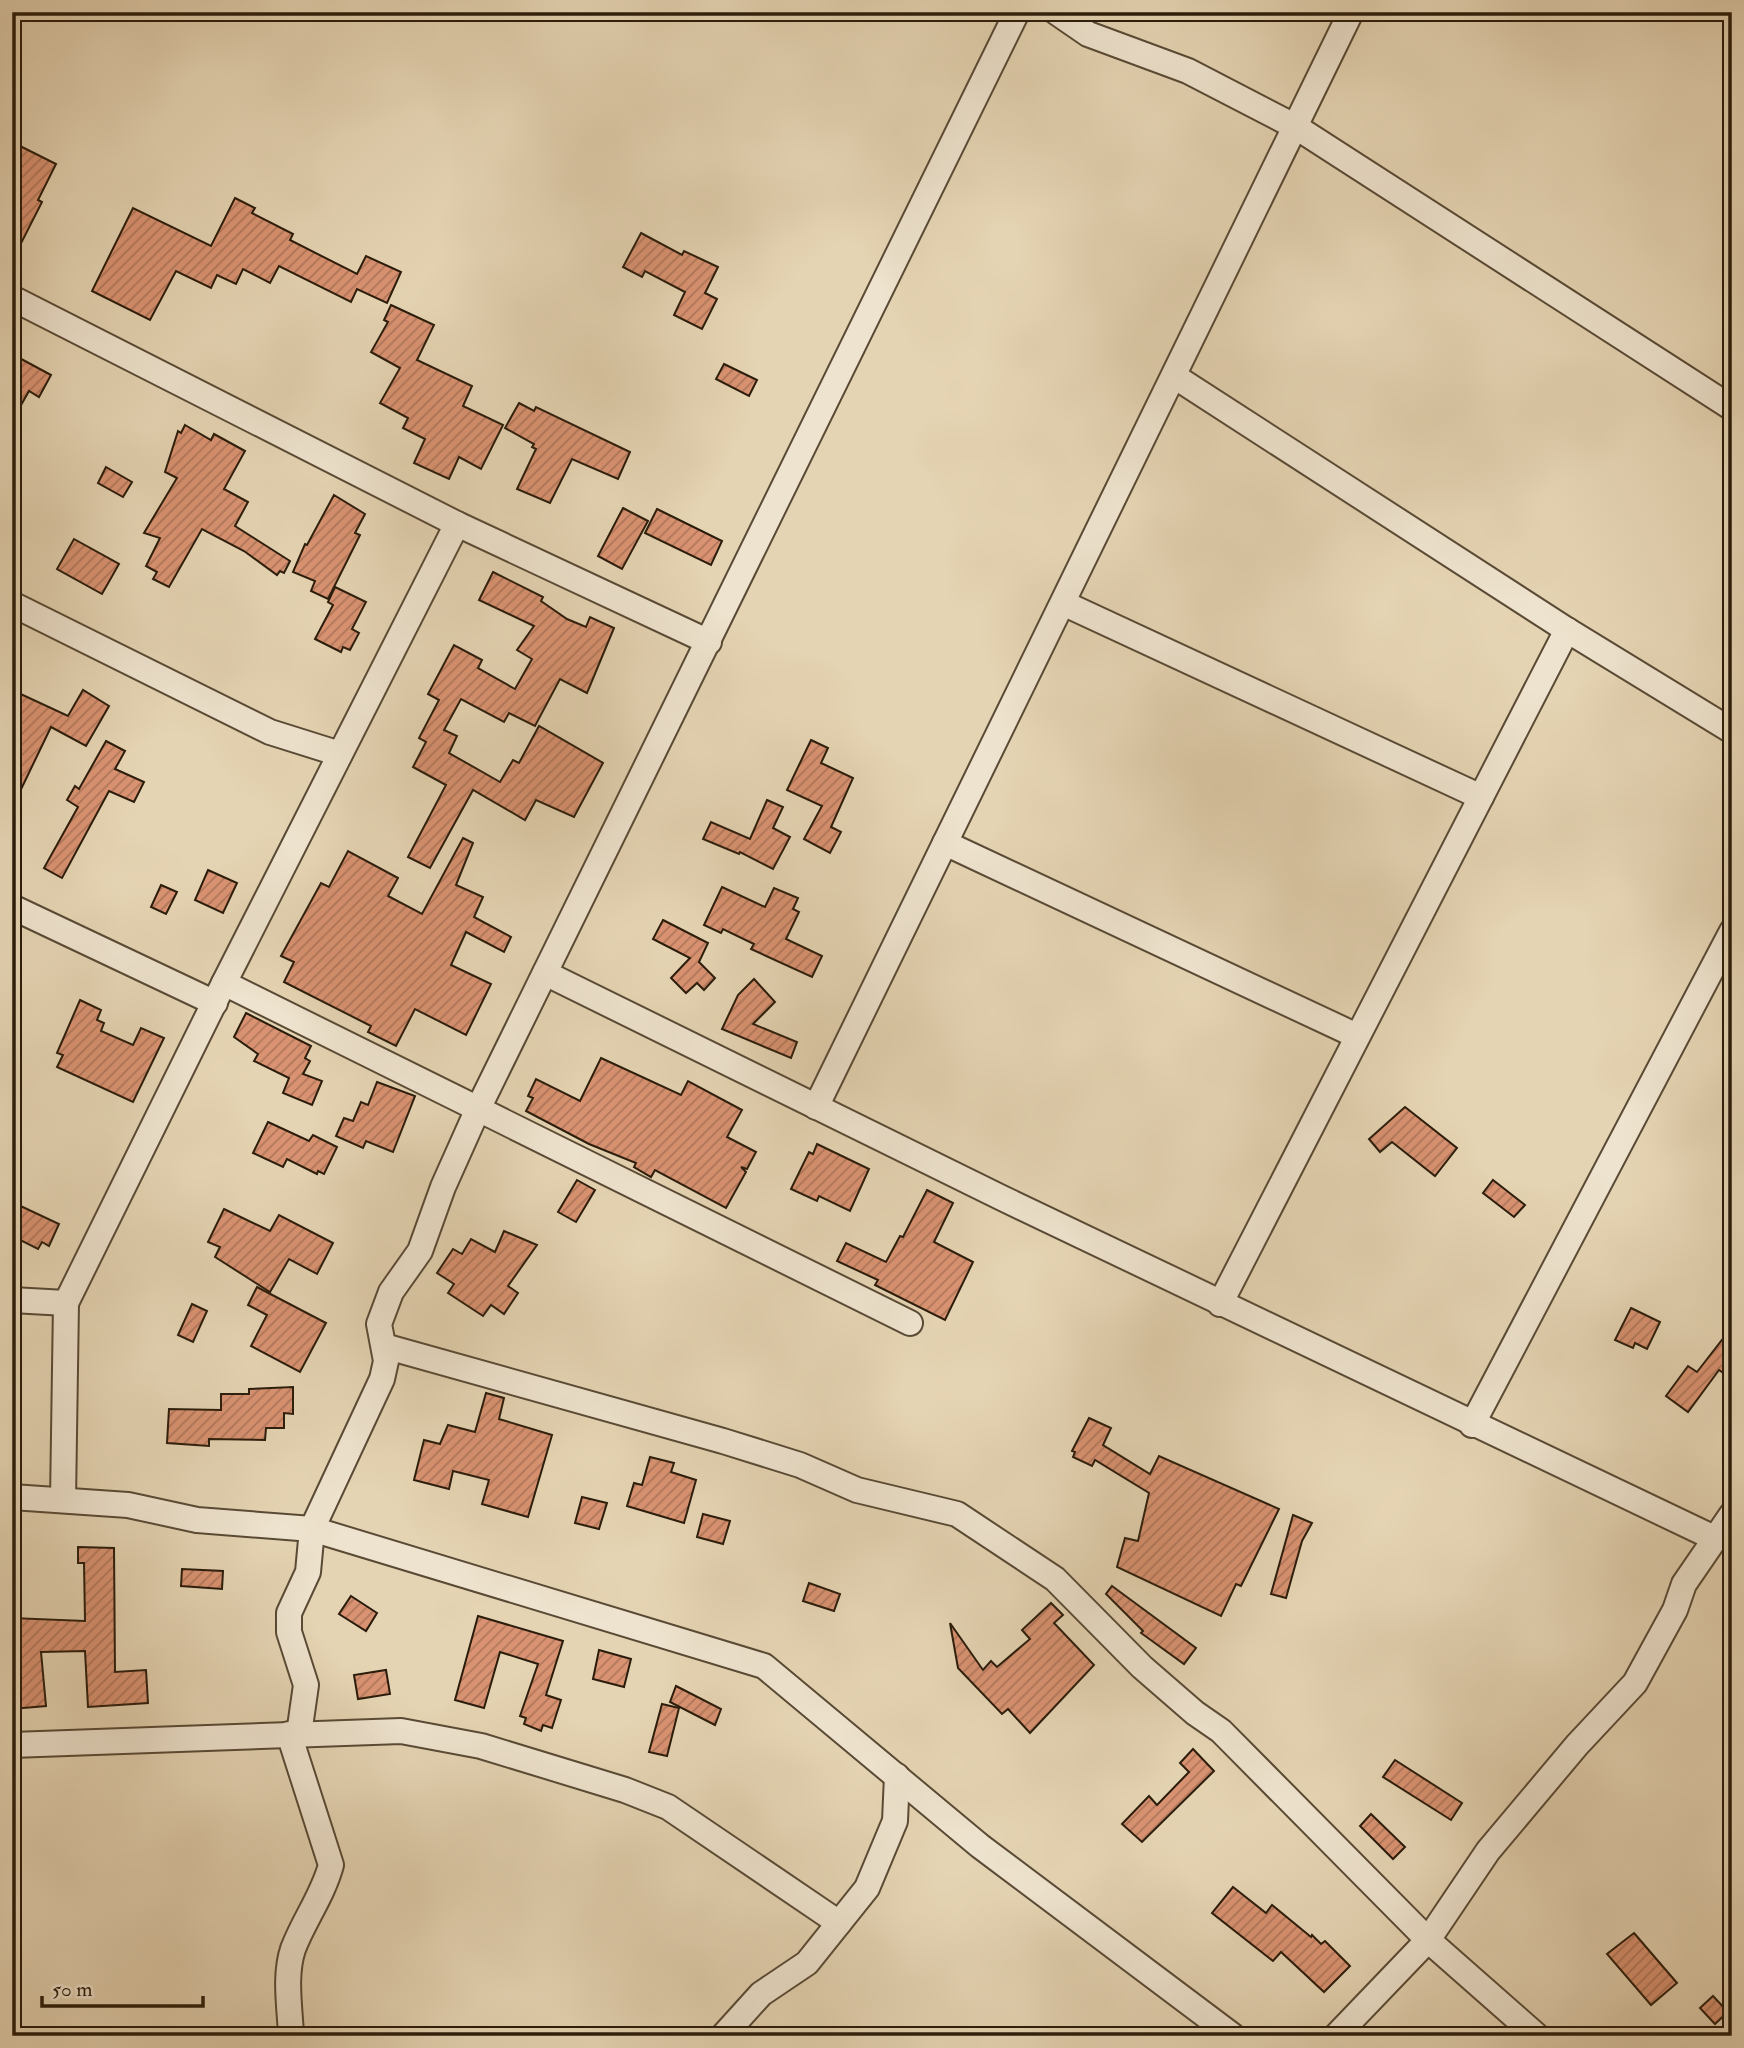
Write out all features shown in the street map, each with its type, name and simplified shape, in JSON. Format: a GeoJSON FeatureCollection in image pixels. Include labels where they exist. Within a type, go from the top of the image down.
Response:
{"type":"FeatureCollection","features":[{"type":"Feature","properties":{"kind":"street"},"geometry":{"type":"LineString","coordinates":[[291,2036],[288,1972],[293,1950],[326,1883],[331,1865],[294,1734],[306,1685],[289,1632],[289,1613],[308,1572],[312,1529],[374,1399],[386,1362],[379,1324],[391,1292],[420,1251],[443,1187],[477,1111],[1017,12]]}},
{"type":"Feature","properties":{"kind":"street"},"geometry":{"type":"LineString","coordinates":[[1056,12],[1088,34],[1188,71],[1296,127],[1732,408]]}},
{"type":"Feature","properties":{"kind":"street"},"geometry":{"type":"LineString","coordinates":[[816,1107],[1351,12]]}},
{"type":"Feature","properties":{"kind":"street"},"geometry":{"type":"LineString","coordinates":[[12,298],[457,524],[709,642]]}},
{"type":"Feature","properties":{"kind":"street"},"geometry":{"type":"LineString","coordinates":[[1174,376],[1567,630],[1732,731]]}},
{"type":"Feature","properties":{"kind":"street"},"geometry":{"type":"LineString","coordinates":[[63,1500],[66,1303],[457,524]]}},
{"type":"Feature","properties":{"kind":"street"},"geometry":{"type":"LineString","coordinates":[[1063,603],[1481,797]]}},
{"type":"Feature","properties":{"kind":"street"},"geometry":{"type":"LineString","coordinates":[[12,604],[270,732],[340,754]]}},
{"type":"Feature","properties":{"kind":"street"},"geometry":{"type":"LineString","coordinates":[[1220,1304],[1567,630]]}},
{"type":"Feature","properties":{"kind":"street"},"geometry":{"type":"LineString","coordinates":[[945,843],[1357,1036]]}},
{"type":"Feature","properties":{"kind":"street"},"geometry":{"type":"LineString","coordinates":[[12,907],[220,993],[477,1111],[910,1323]]}},
{"type":"Feature","properties":{"kind":"street"},"geometry":{"type":"LineString","coordinates":[[1472,1425],[1732,931]]}},
{"type":"Feature","properties":{"kind":"street"},"geometry":{"type":"LineString","coordinates":[[545,973],[1220,1304],[1714,1538]]}},
{"type":"Feature","properties":{"kind":"street"},"geometry":{"type":"LineString","coordinates":[[12,1300],[66,1303]]}},
{"type":"Feature","properties":{"kind":"street"},"geometry":{"type":"LineString","coordinates":[[384,1346],[723,1441],[800,1465],[857,1490],[957,1514],[995,1536],[1055,1580],[1142,1667],[1195,1713],[1221,1731],[1428,1940],[1538,2036]]}},
{"type":"Feature","properties":{"kind":"street"},"geometry":{"type":"LineString","coordinates":[[12,1497],[128,1505],[197,1520],[312,1529],[764,1666],[980,1846],[1233,2036]]}},
{"type":"Feature","properties":{"kind":"street"},"geometry":{"type":"LineString","coordinates":[[1336,2036],[1428,1940],[1488,1851],[1577,1745],[1635,1683],[1670,1619],[1684,1584],[1732,1514]]}},
{"type":"Feature","properties":{"kind":"street"},"geometry":{"type":"LineString","coordinates":[[12,1745],[60,1746],[401,1731],[481,1746],[625,1790],[668,1807],[839,1923]]}},
{"type":"Feature","properties":{"kind":"street"},"geometry":{"type":"LineString","coordinates":[[723,2036],[761,1994],[807,1963],[867,1888],[895,1821],[898,1776]]}},
{"type":"Feature","properties":{"kind":"building"},"geometry":{"type":"Polygon","coordinates":[[[12,142],[56,164],[38,200],[42,202],[12,261],[12,142]]]}},
{"type":"Feature","properties":{"kind":"building"},"geometry":{"type":"Polygon","coordinates":[[[235,198],[255,208],[252,213],[293,234],[290,240],[357,274],[366,256],[401,272],[387,303],[357,289],[351,302],[279,266],[270,283],[243,269],[236,284],[217,275],[211,288],[176,271],[150,320],[92,291],[133,208],[211,246],[235,198]]]}},
{"type":"Feature","properties":{"kind":"building"},"geometry":{"type":"Polygon","coordinates":[[[641,233],[682,255],[684,251],[718,267],[705,293],[717,299],[702,329],[674,315],[685,292],[645,271],[642,277],[623,267],[641,233]]]}},
{"type":"Feature","properties":{"kind":"building"},"geometry":{"type":"Polygon","coordinates":[[[391,305],[434,325],[417,360],[472,386],[463,406],[503,425],[481,469],[459,457],[449,479],[414,463],[425,439],[403,428],[408,418],[380,403],[400,368],[371,352],[388,322],[384,320],[391,305]]]}},
{"type":"Feature","properties":{"kind":"building"},"geometry":{"type":"Polygon","coordinates":[[[12,354],[51,375],[39,397],[29,391],[12,421],[12,354]]]}},
{"type":"Feature","properties":{"kind":"building"},"geometry":{"type":"Polygon","coordinates":[[[724,364],[757,380],[749,396],[716,379],[724,364]]]}},
{"type":"Feature","properties":{"kind":"building"},"geometry":{"type":"Polygon","coordinates":[[[519,403],[534,411],[536,407],[630,452],[618,479],[572,459],[550,503],[517,489],[536,449],[532,447],[534,444],[505,428],[519,403]]]}},
{"type":"Feature","properties":{"kind":"building"},"geometry":{"type":"Polygon","coordinates":[[[185,425],[211,440],[214,434],[245,451],[224,489],[248,502],[235,526],[290,561],[284,573],[280,571],[277,575],[244,551],[202,529],[169,587],[153,579],[157,572],[146,566],[160,538],[144,533],[177,478],[165,472],[178,431],[181,433],[185,425]]]}},
{"type":"Feature","properties":{"kind":"building"},"geometry":{"type":"Polygon","coordinates":[[[106,467],[132,482],[123,497],[98,483],[106,467]]]}},
{"type":"Feature","properties":{"kind":"building"},"geometry":{"type":"Polygon","coordinates":[[[334,495],[365,514],[355,533],[360,535],[328,599],[311,591],[315,581],[293,572],[305,544],[307,545],[334,495]]]}},
{"type":"Feature","properties":{"kind":"building"},"geometry":{"type":"Polygon","coordinates":[[[623,508],[648,521],[622,569],[598,556],[623,508]]]}},
{"type":"Feature","properties":{"kind":"building"},"geometry":{"type":"Polygon","coordinates":[[[657,509],[722,541],[711,565],[645,533],[657,509]]]}},
{"type":"Feature","properties":{"kind":"building"},"geometry":{"type":"Polygon","coordinates":[[[74,539],[119,564],[102,594],[57,569],[74,539]]]}},
{"type":"Feature","properties":{"kind":"building"},"geometry":{"type":"Polygon","coordinates":[[[493,572],[543,597],[541,601],[567,619],[586,627],[590,617],[614,628],[587,693],[560,679],[535,726],[509,713],[504,722],[461,699],[444,730],[457,736],[449,753],[500,782],[513,760],[519,763],[539,726],[603,763],[574,817],[536,800],[525,820],[473,790],[430,868],[408,857],[446,785],[413,767],[426,742],[419,738],[439,700],[428,694],[454,645],[482,660],[478,668],[515,689],[532,659],[517,650],[534,626],[479,600],[493,572]]]}},
{"type":"Feature","properties":{"kind":"building"},"geometry":{"type":"Polygon","coordinates":[[[335,587],[366,602],[352,629],[359,633],[350,650],[343,647],[341,652],[315,639],[333,605],[328,602],[335,587]]]}},
{"type":"Feature","properties":{"kind":"building"},"geometry":{"type":"Polygon","coordinates":[[[12,690],[68,716],[83,690],[109,706],[86,746],[51,727],[12,808],[12,690]]]}},
{"type":"Feature","properties":{"kind":"building"},"geometry":{"type":"Polygon","coordinates":[[[811,740],[828,748],[821,763],[853,778],[831,827],[841,832],[830,853],[804,839],[822,806],[787,790],[811,740]]]}},
{"type":"Feature","properties":{"kind":"building"},"geometry":{"type":"Polygon","coordinates":[[[106,741],[125,751],[115,769],[144,782],[134,802],[109,791],[62,878],[44,868],[78,807],[67,800],[75,786],[79,789],[106,741]]]}},
{"type":"Feature","properties":{"kind":"building"},"geometry":{"type":"Polygon","coordinates":[[[767,800],[783,807],[773,828],[790,837],[773,869],[740,852],[739,854],[703,839],[711,822],[750,839],[767,800]]]}},
{"type":"Feature","properties":{"kind":"building"},"geometry":{"type":"Polygon","coordinates":[[[463,838],[473,843],[456,885],[483,897],[474,917],[511,937],[504,952],[466,932],[451,965],[491,984],[466,1035],[415,1009],[396,1046],[368,1032],[371,1026],[284,982],[294,962],[281,956],[321,883],[329,887],[348,851],[398,878],[388,896],[422,914],[463,838]]]}},
{"type":"Feature","properties":{"kind":"building"},"geometry":{"type":"Polygon","coordinates":[[[208,870],[237,883],[223,913],[195,900],[208,870]]]}},
{"type":"Feature","properties":{"kind":"building"},"geometry":{"type":"Polygon","coordinates":[[[161,885],[177,892],[166,914],[151,907],[161,885]]]}},
{"type":"Feature","properties":{"kind":"building"},"geometry":{"type":"Polygon","coordinates":[[[722,887],[765,907],[774,888],[798,898],[793,909],[799,912],[786,939],[822,956],[812,977],[751,949],[754,944],[723,929],[721,933],[704,925],[722,887]]]}},
{"type":"Feature","properties":{"kind":"building"},"geometry":{"type":"Polygon","coordinates":[[[663,920],[708,943],[699,962],[715,978],[704,990],[697,983],[686,993],[671,978],[690,958],[653,939],[663,920]]]}},
{"type":"Feature","properties":{"kind":"building"},"geometry":{"type":"Polygon","coordinates":[[[754,979],[775,1002],[753,1024],[797,1042],[791,1058],[722,1029],[738,995],[754,979]]]}},
{"type":"Feature","properties":{"kind":"building"},"geometry":{"type":"Polygon","coordinates":[[[80,1000],[101,1010],[97,1020],[104,1023],[101,1031],[133,1045],[141,1028],[164,1038],[133,1102],[57,1067],[63,1055],[57,1053],[80,1000]]]}},
{"type":"Feature","properties":{"kind":"building"},"geometry":{"type":"Polygon","coordinates":[[[246,1013],[311,1046],[305,1058],[310,1061],[303,1074],[322,1081],[312,1105],[283,1093],[289,1078],[254,1061],[258,1054],[234,1037],[246,1013]]]}},
{"type":"Feature","properties":{"kind":"building"},"geometry":{"type":"Polygon","coordinates":[[[601,1058],[681,1095],[688,1081],[742,1110],[727,1137],[756,1152],[747,1169],[741,1167],[746,1172],[726,1208],[655,1170],[651,1177],[634,1167],[636,1163],[589,1144],[526,1111],[533,1098],[528,1096],[536,1079],[580,1101],[601,1058]]]}},
{"type":"Feature","properties":{"kind":"building"},"geometry":{"type":"Polygon","coordinates":[[[377,1082],[415,1096],[393,1152],[366,1141],[363,1148],[336,1136],[344,1118],[353,1121],[361,1102],[368,1105],[377,1082]]]}},
{"type":"Feature","properties":{"kind":"building"},"geometry":{"type":"Polygon","coordinates":[[[1405,1107],[1457,1148],[1435,1176],[1392,1142],[1380,1152],[1369,1139],[1405,1107]]]}},
{"type":"Feature","properties":{"kind":"building"},"geometry":{"type":"Polygon","coordinates":[[[268,1122],[309,1141],[313,1135],[337,1147],[324,1174],[318,1171],[317,1174],[287,1159],[283,1167],[253,1153],[268,1122]]]}},
{"type":"Feature","properties":{"kind":"building"},"geometry":{"type":"Polygon","coordinates":[[[817,1144],[869,1169],[850,1211],[819,1196],[817,1201],[791,1189],[809,1152],[813,1154],[817,1144]]]}},
{"type":"Feature","properties":{"kind":"building"},"geometry":{"type":"Polygon","coordinates":[[[577,1180],[595,1190],[576,1222],[558,1212],[577,1180]]]}},
{"type":"Feature","properties":{"kind":"building"},"geometry":{"type":"Polygon","coordinates":[[[1493,1180],[1525,1205],[1514,1217],[1483,1193],[1493,1180]]]}},
{"type":"Feature","properties":{"kind":"building"},"geometry":{"type":"Polygon","coordinates":[[[927,1190],[953,1203],[934,1242],[973,1262],[945,1320],[875,1285],[878,1280],[837,1261],[846,1243],[886,1262],[900,1236],[903,1237],[927,1190]]]}},
{"type":"Feature","properties":{"kind":"building"},"geometry":{"type":"Polygon","coordinates":[[[12,1202],[59,1224],[49,1246],[42,1242],[38,1249],[12,1236],[12,1202]]]}},
{"type":"Feature","properties":{"kind":"building"},"geometry":{"type":"Polygon","coordinates":[[[224,1209],[270,1231],[279,1215],[333,1243],[317,1274],[289,1259],[270,1292],[215,1257],[220,1247],[208,1242],[224,1209]]]}},
{"type":"Feature","properties":{"kind":"building"},"geometry":{"type":"Polygon","coordinates":[[[504,1231],[537,1245],[508,1286],[518,1293],[504,1314],[491,1305],[483,1316],[448,1293],[454,1284],[437,1273],[453,1249],[462,1254],[471,1239],[495,1252],[504,1231]]]}},
{"type":"Feature","properties":{"kind":"building"},"geometry":{"type":"Polygon","coordinates":[[[257,1287],[326,1323],[300,1372],[251,1346],[267,1315],[248,1305],[257,1287]]]}},
{"type":"Feature","properties":{"kind":"building"},"geometry":{"type":"Polygon","coordinates":[[[192,1304],[207,1311],[193,1342],[178,1335],[192,1304]]]}},
{"type":"Feature","properties":{"kind":"building"},"geometry":{"type":"Polygon","coordinates":[[[1631,1308],[1660,1322],[1647,1349],[1635,1343],[1633,1348],[1615,1340],[1631,1308]]]}},
{"type":"Feature","properties":{"kind":"building"},"geometry":{"type":"Polygon","coordinates":[[[1732,1327],[1732,1379],[1719,1370],[1688,1412],[1666,1396],[1688,1366],[1697,1372],[1732,1327]]]}},
{"type":"Feature","properties":{"kind":"building"},"geometry":{"type":"Polygon","coordinates":[[[293,1387],[293,1414],[284,1413],[284,1428],[266,1428],[265,1440],[209,1439],[209,1446],[167,1443],[169,1409],[221,1410],[221,1394],[249,1394],[249,1389],[293,1387]]]}},
{"type":"Feature","properties":{"kind":"building"},"geometry":{"type":"Polygon","coordinates":[[[486,1393],[504,1398],[499,1419],[552,1435],[528,1517],[482,1504],[489,1480],[453,1471],[449,1489],[414,1480],[424,1440],[440,1444],[448,1425],[475,1432],[486,1393]]]}},
{"type":"Feature","properties":{"kind":"building"},"geometry":{"type":"Polygon","coordinates":[[[1089,1418],[1111,1428],[1103,1445],[1150,1474],[1159,1456],[1279,1509],[1241,1586],[1236,1584],[1221,1616],[1117,1567],[1125,1538],[1138,1541],[1149,1493],[1095,1460],[1092,1466],[1073,1457],[1075,1452],[1072,1451],[1089,1418]]]}},
{"type":"Feature","properties":{"kind":"building"},"geometry":{"type":"Polygon","coordinates":[[[650,1457],[674,1463],[671,1472],[696,1480],[684,1523],[627,1506],[634,1483],[642,1485],[650,1457]]]}},
{"type":"Feature","properties":{"kind":"building"},"geometry":{"type":"Polygon","coordinates":[[[582,1497],[607,1503],[599,1529],[575,1523],[582,1497]]]}},
{"type":"Feature","properties":{"kind":"building"},"geometry":{"type":"Polygon","coordinates":[[[703,1514],[730,1521],[723,1544],[697,1537],[703,1514]]]}},
{"type":"Feature","properties":{"kind":"building"},"geometry":{"type":"Polygon","coordinates":[[[1293,1515],[1312,1523],[1302,1541],[1286,1598],[1271,1594],[1293,1515]]]}},
{"type":"Feature","properties":{"kind":"building"},"geometry":{"type":"Polygon","coordinates":[[[78,1547],[114,1548],[115,1672],[146,1670],[148,1703],[88,1707],[85,1651],[41,1652],[46,1706],[12,1709],[12,1672],[16,1672],[12,1618],[85,1621],[84,1563],[78,1563],[78,1547]]]}},
{"type":"Feature","properties":{"kind":"building"},"geometry":{"type":"Polygon","coordinates":[[[182,1569],[223,1571],[222,1589],[181,1586],[182,1569]]]}},
{"type":"Feature","properties":{"kind":"building"},"geometry":{"type":"Polygon","coordinates":[[[809,1583],[840,1594],[834,1611],[803,1601],[809,1583]]]}},
{"type":"Feature","properties":{"kind":"building"},"geometry":{"type":"Polygon","coordinates":[[[1112,1586],[1196,1648],[1184,1664],[1141,1633],[1143,1631],[1106,1594],[1112,1586]]]}},
{"type":"Feature","properties":{"kind":"building"},"geometry":{"type":"Polygon","coordinates":[[[351,1596],[377,1613],[366,1631],[339,1614],[351,1596]]]}},
{"type":"Feature","properties":{"kind":"building"},"geometry":{"type":"Polygon","coordinates":[[[1051,1603],[1063,1615],[1054,1623],[1094,1665],[1030,1733],[1008,1709],[1002,1714],[958,1668],[950,1623],[983,1670],[991,1661],[997,1667],[1030,1639],[1022,1630],[1051,1603]]]}},
{"type":"Feature","properties":{"kind":"building"},"geometry":{"type":"Polygon","coordinates":[[[478,1616],[563,1641],[546,1695],[561,1700],[552,1728],[543,1725],[541,1731],[524,1724],[526,1718],[520,1716],[538,1664],[500,1652],[484,1708],[455,1700],[478,1616]]]}},
{"type":"Feature","properties":{"kind":"building"},"geometry":{"type":"Polygon","coordinates":[[[599,1650],[631,1659],[624,1687],[593,1679],[599,1650]]]}},
{"type":"Feature","properties":{"kind":"building"},"geometry":{"type":"Polygon","coordinates":[[[386,1670],[390,1694],[358,1699],[354,1675],[386,1670]]]}},
{"type":"Feature","properties":{"kind":"building"},"geometry":{"type":"Polygon","coordinates":[[[676,1686],[721,1709],[715,1725],[670,1702],[676,1686]]]}},
{"type":"Feature","properties":{"kind":"building"},"geometry":{"type":"Polygon","coordinates":[[[662,1704],[679,1708],[667,1756],[649,1752],[662,1704]]]}},
{"type":"Feature","properties":{"kind":"building"},"geometry":{"type":"Polygon","coordinates":[[[1193,1749],[1214,1771],[1142,1842],[1122,1824],[1149,1796],[1157,1805],[1189,1772],[1180,1763],[1193,1749]]]}},
{"type":"Feature","properties":{"kind":"building"},"geometry":{"type":"Polygon","coordinates":[[[1395,1760],[1462,1803],[1451,1820],[1383,1777],[1395,1760]]]}},
{"type":"Feature","properties":{"kind":"building"},"geometry":{"type":"Polygon","coordinates":[[[1371,1814],[1405,1847],[1393,1859],[1360,1826],[1371,1814]]]}},
{"type":"Feature","properties":{"kind":"building"},"geometry":{"type":"Polygon","coordinates":[[[1233,1887],[1266,1913],[1272,1905],[1321,1944],[1325,1941],[1350,1966],[1324,1992],[1281,1952],[1273,1961],[1212,1913],[1233,1887]]]}},
{"type":"Feature","properties":{"kind":"building"},"geometry":{"type":"Polygon","coordinates":[[[1634,1933],[1677,1983],[1651,2005],[1607,1954],[1634,1933]]]}},
{"type":"Feature","properties":{"kind":"building"},"geometry":{"type":"Polygon","coordinates":[[[1713,1996],[1728,2012],[1715,2024],[1700,2008],[1713,1996]]]}}]}
